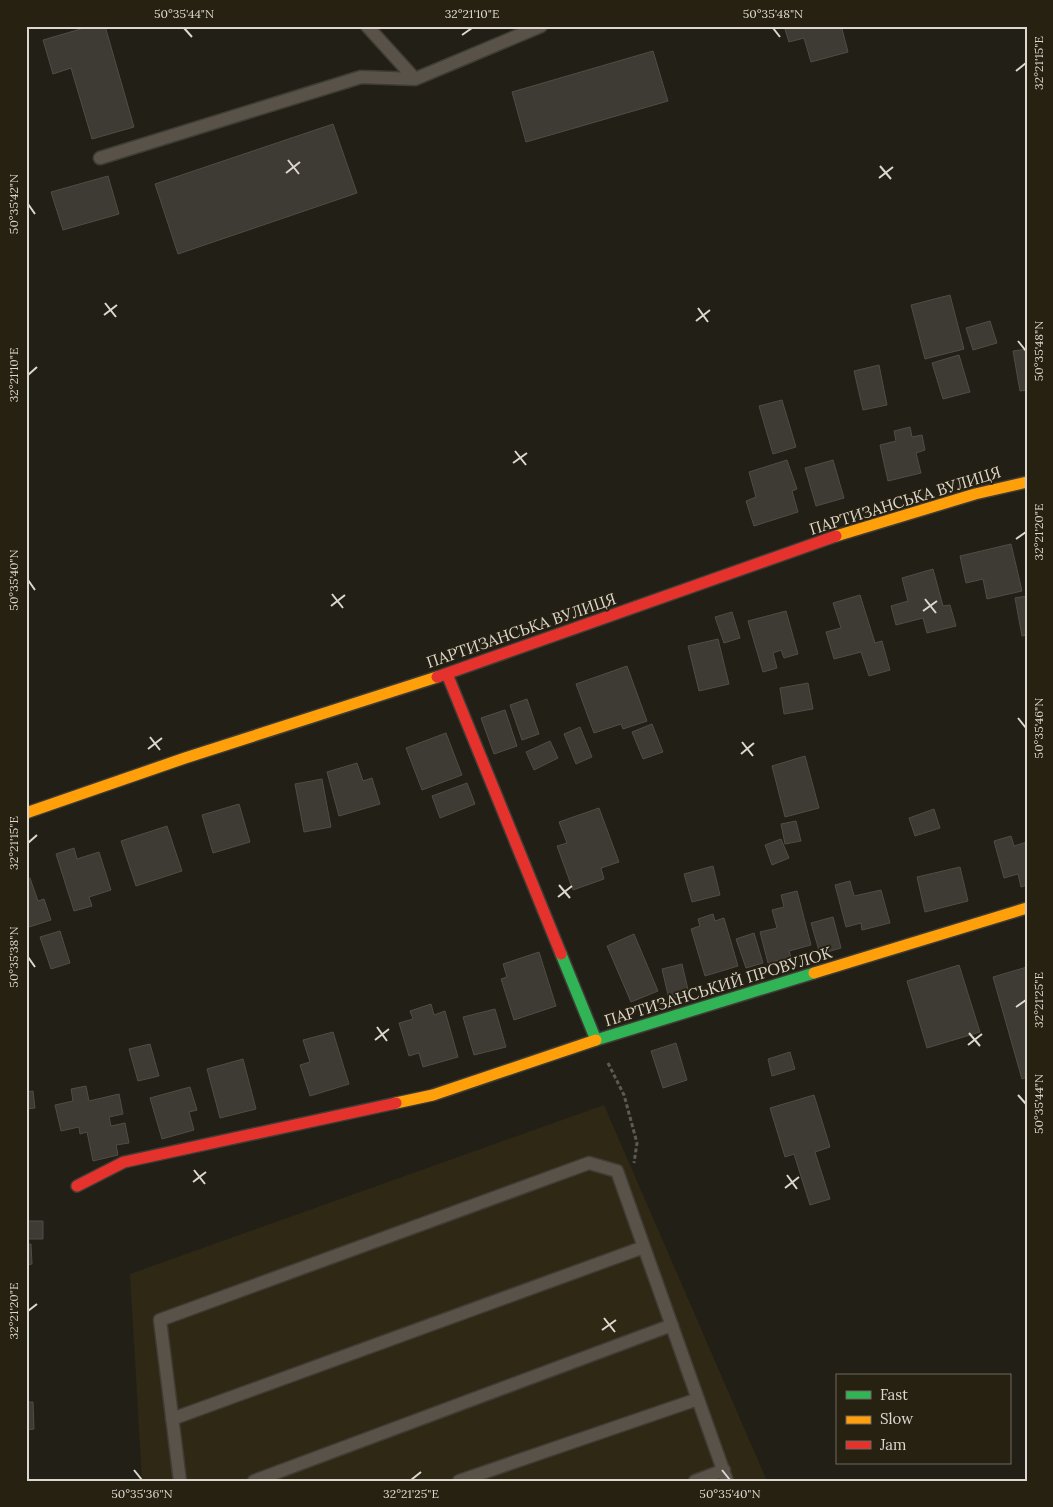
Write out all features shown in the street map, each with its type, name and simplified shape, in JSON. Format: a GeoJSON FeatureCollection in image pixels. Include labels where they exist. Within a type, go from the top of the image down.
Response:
{"type":"FeatureCollection","features":[{"type":"Feature","properties":{"kind":"street","name":"ПАРТИЗАНСЬКА ВУЛИЦЯ"},"geometry":{"type":"LineString","coordinates":[[26,813],[185,758],[447,674],[831,538],[975,494],[1027,482]]}},
{"type":"Feature","properties":{"kind":"street","name":"ПАРТИЗАНСЬКИЙ ПРОВУЛОК"},"geometry":{"type":"LineString","coordinates":[[447,674],[596,1040],[1027,908]]}},
{"type":"Feature","properties":{"kind":"street"},"geometry":{"type":"LineString","coordinates":[[77,1186],[124,1162],[433,1096],[596,1040]]}},
{"type":"Feature","properties":{"kind":"lane"},"geometry":{"type":"LineString","coordinates":[[367,26],[415,79]]}},
{"type":"Feature","properties":{"kind":"lane"},"geometry":{"type":"LineString","coordinates":[[100,158],[361,77],[415,79],[541,26]]}},
{"type":"Feature","properties":{"kind":"lane"},"geometry":{"type":"LineString","coordinates":[[180,1481],[160,1320],[589,1163],[617,1171],[725,1476],[695,1481]]}},
{"type":"Feature","properties":{"kind":"lane"},"geometry":{"type":"LineString","coordinates":[[172,1419],[644,1247]]}},
{"type":"Feature","properties":{"kind":"lane"},"geometry":{"type":"LineString","coordinates":[[254,1481],[672,1325]]}},
{"type":"Feature","properties":{"kind":"lane"},"geometry":{"type":"LineString","coordinates":[[467,1480],[698,1399]]}},
{"type":"Feature","properties":{"kind":"path"},"geometry":{"type":"LineString","coordinates":[[596,1040],[624,1095],[637,1143],[633,1171],[622,1187]]}},
{"type":"Feature","properties":{"kind":"shaded area"},"geometry":{"type":"Polygon","coordinates":[[[604,1105],[767,1481],[142,1481],[130,1274],[604,1105]]]}},
{"type":"Feature","properties":{"kind":"building"},"geometry":{"type":"Polygon","coordinates":[[[91,26],[105,26],[134,127],[92,139],[71,68],[53,74],[43,40],[91,26]]]}},
{"type":"Feature","properties":{"kind":"building"},"geometry":{"type":"Polygon","coordinates":[[[784,26],[851,26],[842,29],[848,52],[811,62],[804,38],[789,42],[784,26]]]}},
{"type":"Feature","properties":{"kind":"building"},"geometry":{"type":"Polygon","coordinates":[[[653,51],[668,101],[526,142],[512,92],[653,51]]]}},
{"type":"Feature","properties":{"kind":"building"},"geometry":{"type":"Polygon","coordinates":[[[333,124],[357,193],[178,254],[155,184],[333,124]]]}},
{"type":"Feature","properties":{"kind":"building"},"geometry":{"type":"Polygon","coordinates":[[[108,176],[119,214],[63,230],[51,192],[108,176]]]}},
{"type":"Feature","properties":{"kind":"building"},"geometry":{"type":"Polygon","coordinates":[[[950,295],[964,349],[925,359],[911,305],[950,295]]]}},
{"type":"Feature","properties":{"kind":"building"},"geometry":{"type":"Polygon","coordinates":[[[990,321],[997,343],[973,350],[966,328],[990,321]]]}},
{"type":"Feature","properties":{"kind":"building"},"geometry":{"type":"Polygon","coordinates":[[[1027,349],[1027,390],[1020,391],[1013,351],[1027,349]]]}},
{"type":"Feature","properties":{"kind":"building"},"geometry":{"type":"Polygon","coordinates":[[[959,355],[970,392],[943,399],[932,363],[959,355]]]}},
{"type":"Feature","properties":{"kind":"building"},"geometry":{"type":"Polygon","coordinates":[[[879,365],[887,405],[863,410],[854,371],[879,365]]]}},
{"type":"Feature","properties":{"kind":"building"},"geometry":{"type":"Polygon","coordinates":[[[782,400],[796,447],[773,454],[759,406],[782,400]]]}},
{"type":"Feature","properties":{"kind":"building"},"geometry":{"type":"Polygon","coordinates":[[[910,427],[912,437],[922,435],[925,450],[916,453],[921,473],[888,481],[880,445],[896,441],[894,431],[910,427]]]}},
{"type":"Feature","properties":{"kind":"building"},"geometry":{"type":"Polygon","coordinates":[[[787,460],[797,489],[792,491],[798,512],[754,526],[746,501],[756,497],[749,472],[787,460]]]}},
{"type":"Feature","properties":{"kind":"building"},"geometry":{"type":"Polygon","coordinates":[[[833,460],[844,498],[816,506],[805,468],[833,460]]]}},
{"type":"Feature","properties":{"kind":"building"},"geometry":{"type":"Polygon","coordinates":[[[1011,544],[1022,591],[987,599],[983,579],[966,583],[960,556],[1011,544]]]}},
{"type":"Feature","properties":{"kind":"building"},"geometry":{"type":"Polygon","coordinates":[[[933,569],[943,606],[950,605],[956,626],[927,633],[923,618],[896,625],[891,606],[908,601],[902,578],[933,569]]]}},
{"type":"Feature","properties":{"kind":"building"},"geometry":{"type":"Polygon","coordinates":[[[860,595],[875,643],[882,641],[890,670],[869,676],[861,652],[834,659],[826,632],[841,628],[833,603],[860,595]]]}},
{"type":"Feature","properties":{"kind":"building"},"geometry":{"type":"Polygon","coordinates":[[[1027,596],[1027,635],[1022,636],[1015,598],[1027,596]]]}},
{"type":"Feature","properties":{"kind":"building"},"geometry":{"type":"Polygon","coordinates":[[[786,611],[798,654],[784,658],[781,650],[773,653],[777,668],[763,672],[748,621],[786,611]]]}},
{"type":"Feature","properties":{"kind":"building"},"geometry":{"type":"Polygon","coordinates":[[[732,612],[740,638],[724,643],[715,617],[732,612]]]}},
{"type":"Feature","properties":{"kind":"building"},"geometry":{"type":"Polygon","coordinates":[[[718,639],[729,684],[699,691],[688,646],[718,639]]]}},
{"type":"Feature","properties":{"kind":"building"},"geometry":{"type":"Polygon","coordinates":[[[627,666],[647,721],[623,729],[621,724],[594,733],[576,684],[627,666]]]}},
{"type":"Feature","properties":{"kind":"building"},"geometry":{"type":"Polygon","coordinates":[[[808,683],[813,709],[784,714],[780,688],[808,683]]]}},
{"type":"Feature","properties":{"kind":"building"},"geometry":{"type":"Polygon","coordinates":[[[527,699],[539,734],[522,740],[510,705],[527,699]]]}},
{"type":"Feature","properties":{"kind":"building"},"geometry":{"type":"Polygon","coordinates":[[[505,710],[517,746],[494,754],[481,718],[505,710]]]}},
{"type":"Feature","properties":{"kind":"building"},"geometry":{"type":"Polygon","coordinates":[[[652,724],[663,752],[643,759],[632,732],[652,724]]]}},
{"type":"Feature","properties":{"kind":"building"},"geometry":{"type":"Polygon","coordinates":[[[580,727],[592,757],[576,764],[564,734],[580,727]]]}},
{"type":"Feature","properties":{"kind":"building"},"geometry":{"type":"Polygon","coordinates":[[[446,733],[462,775],[422,790],[406,748],[446,733]]]}},
{"type":"Feature","properties":{"kind":"building"},"geometry":{"type":"Polygon","coordinates":[[[550,741],[558,758],[534,770],[526,752],[550,741]]]}},
{"type":"Feature","properties":{"kind":"building"},"geometry":{"type":"Polygon","coordinates":[[[805,756],[819,808],[785,817],[772,766],[805,756]]]}},
{"type":"Feature","properties":{"kind":"building"},"geometry":{"type":"Polygon","coordinates":[[[357,763],[363,781],[372,778],[380,804],[339,816],[327,772],[357,763]]]}},
{"type":"Feature","properties":{"kind":"building"},"geometry":{"type":"Polygon","coordinates":[[[322,779],[331,827],[304,832],[295,784],[322,779]]]}},
{"type":"Feature","properties":{"kind":"building"},"geometry":{"type":"Polygon","coordinates":[[[467,783],[475,804],[440,818],[432,796],[467,783]]]}},
{"type":"Feature","properties":{"kind":"building"},"geometry":{"type":"Polygon","coordinates":[[[239,804],[250,842],[213,853],[202,815],[239,804]]]}},
{"type":"Feature","properties":{"kind":"building"},"geometry":{"type":"Polygon","coordinates":[[[599,808],[619,862],[601,868],[604,879],[573,890],[557,846],[567,843],[559,822],[599,808]]]}},
{"type":"Feature","properties":{"kind":"building"},"geometry":{"type":"Polygon","coordinates":[[[934,809],[940,828],[915,836],[909,818],[934,809]]]}},
{"type":"Feature","properties":{"kind":"building"},"geometry":{"type":"Polygon","coordinates":[[[796,821],[801,841],[785,844],[781,824],[796,821]]]}},
{"type":"Feature","properties":{"kind":"building"},"geometry":{"type":"Polygon","coordinates":[[[167,826],[182,871],[136,886],[121,841],[167,826]]]}},
{"type":"Feature","properties":{"kind":"building"},"geometry":{"type":"Polygon","coordinates":[[[1011,836],[1014,846],[1027,842],[1027,885],[1021,887],[1018,874],[1004,878],[994,841],[1011,836]]]}},
{"type":"Feature","properties":{"kind":"building"},"geometry":{"type":"Polygon","coordinates":[[[781,839],[789,858],[772,865],[765,845],[781,839]]]}},
{"type":"Feature","properties":{"kind":"building"},"geometry":{"type":"Polygon","coordinates":[[[74,848],[77,859],[99,852],[111,890],[89,897],[92,906],[74,911],[56,854],[74,848]]]}},
{"type":"Feature","properties":{"kind":"building"},"geometry":{"type":"Polygon","coordinates":[[[713,866],[720,895],[692,902],[684,874],[713,866]]]}},
{"type":"Feature","properties":{"kind":"building"},"geometry":{"type":"Polygon","coordinates":[[[960,867],[968,901],[925,912],[917,877],[960,867]]]}},
{"type":"Feature","properties":{"kind":"building"},"geometry":{"type":"Polygon","coordinates":[[[30,878],[38,901],[44,899],[51,920],[26,928],[26,879],[30,878]]]}},
{"type":"Feature","properties":{"kind":"building"},"geometry":{"type":"Polygon","coordinates":[[[850,881],[854,896],[881,890],[890,923],[862,930],[861,923],[846,927],[835,885],[850,881]]]}},
{"type":"Feature","properties":{"kind":"building"},"geometry":{"type":"Polygon","coordinates":[[[797,891],[811,945],[789,951],[791,957],[768,963],[760,932],[777,928],[772,910],[784,907],[781,895],[797,891]]]}},
{"type":"Feature","properties":{"kind":"building"},"geometry":{"type":"Polygon","coordinates":[[[713,914],[715,921],[724,918],[738,966],[705,976],[691,929],[700,926],[698,919],[713,914]]]}},
{"type":"Feature","properties":{"kind":"building"},"geometry":{"type":"Polygon","coordinates":[[[833,917],[841,948],[820,954],[811,923],[833,917]]]}},
{"type":"Feature","properties":{"kind":"building"},"geometry":{"type":"Polygon","coordinates":[[[60,931],[70,963],[51,969],[40,937],[60,931]]]}},
{"type":"Feature","properties":{"kind":"building"},"geometry":{"type":"Polygon","coordinates":[[[754,933],[763,963],[746,968],[736,939],[754,933]]]}},
{"type":"Feature","properties":{"kind":"building"},"geometry":{"type":"Polygon","coordinates":[[[634,934],[658,991],[631,1002],[607,946],[634,934]]]}},
{"type":"Feature","properties":{"kind":"building"},"geometry":{"type":"Polygon","coordinates":[[[539,952],[556,1006],[514,1020],[501,979],[507,977],[503,964],[539,952]]]}},
{"type":"Feature","properties":{"kind":"building"},"geometry":{"type":"Polygon","coordinates":[[[682,964],[689,994],[669,999],[662,969],[682,964]]]}},
{"type":"Feature","properties":{"kind":"building"},"geometry":{"type":"Polygon","coordinates":[[[959,965],[980,1032],[927,1048],[907,981],[959,965]]]}},
{"type":"Feature","properties":{"kind":"building"},"geometry":{"type":"Polygon","coordinates":[[[1027,967],[1027,1077],[1022,1079],[993,977],[1027,967]]]}},
{"type":"Feature","properties":{"kind":"building"},"geometry":{"type":"Polygon","coordinates":[[[431,1004],[434,1015],[445,1011],[458,1057],[423,1067],[419,1053],[409,1056],[399,1023],[413,1019],[410,1011],[431,1004]]]}},
{"type":"Feature","properties":{"kind":"building"},"geometry":{"type":"Polygon","coordinates":[[[495,1009],[506,1047],[474,1055],[463,1017],[495,1009]]]}},
{"type":"Feature","properties":{"kind":"building"},"geometry":{"type":"Polygon","coordinates":[[[333,1032],[349,1084],[310,1096],[300,1065],[310,1062],[303,1040],[333,1032]]]}},
{"type":"Feature","properties":{"kind":"building"},"geometry":{"type":"Polygon","coordinates":[[[676,1043],[687,1080],[663,1088],[651,1051],[676,1043]]]}},
{"type":"Feature","properties":{"kind":"building"},"geometry":{"type":"Polygon","coordinates":[[[150,1044],[159,1076],[138,1081],[129,1049],[150,1044]]]}},
{"type":"Feature","properties":{"kind":"building"},"geometry":{"type":"Polygon","coordinates":[[[790,1052],[795,1069],[772,1076],[768,1059],[790,1052]]]}},
{"type":"Feature","properties":{"kind":"building"},"geometry":{"type":"Polygon","coordinates":[[[243,1059],[256,1109],[220,1118],[207,1069],[243,1059]]]}},
{"type":"Feature","properties":{"kind":"building"},"geometry":{"type":"Polygon","coordinates":[[[86,1086],[89,1101],[119,1094],[123,1114],[109,1117],[111,1126],[125,1123],[129,1143],[116,1145],[118,1155],[93,1161],[87,1132],[80,1134],[79,1127],[61,1131],[55,1105],[73,1101],[71,1089],[86,1086]]]}},
{"type":"Feature","properties":{"kind":"building"},"geometry":{"type":"Polygon","coordinates":[[[190,1087],[197,1110],[189,1112],[194,1130],[162,1139],[150,1098],[190,1087]]]}},
{"type":"Feature","properties":{"kind":"building"},"geometry":{"type":"Polygon","coordinates":[[[33,1091],[35,1108],[26,1109],[26,1092],[33,1091]]]}},
{"type":"Feature","properties":{"kind":"building"},"geometry":{"type":"Polygon","coordinates":[[[814,1095],[830,1147],[815,1152],[830,1199],[810,1205],[794,1154],[785,1157],[770,1108],[814,1095]]]}},
{"type":"Feature","properties":{"kind":"building"},"geometry":{"type":"Polygon","coordinates":[[[26,1221],[43,1221],[43,1239],[26,1239],[26,1221]]]}},
{"type":"Feature","properties":{"kind":"building"},"geometry":{"type":"Polygon","coordinates":[[[26,1244],[31,1244],[32,1264],[26,1265],[26,1244]]]}},
{"type":"Feature","properties":{"kind":"building"},"geometry":{"type":"Polygon","coordinates":[[[26,1402],[33,1402],[34,1429],[26,1430],[26,1402]]]}},
{"type":"Feature","properties":{"kind":"traffic: fast"},"geometry":{"type":"LineString","coordinates":[[561,954],[596,1040],[814,973]]}},
{"type":"Feature","properties":{"kind":"traffic: slow"},"geometry":{"type":"LineString","coordinates":[[836,536],[975,494],[1027,482]]}},
{"type":"Feature","properties":{"kind":"traffic: slow"},"geometry":{"type":"LineString","coordinates":[[26,813],[185,758],[437,677]]}},
{"type":"Feature","properties":{"kind":"traffic: slow"},"geometry":{"type":"LineString","coordinates":[[814,973],[1027,908]]}},
{"type":"Feature","properties":{"kind":"traffic: slow"},"geometry":{"type":"LineString","coordinates":[[396,1103],[433,1095],[596,1040]]}},
{"type":"Feature","properties":{"kind":"traffic: jam"},"geometry":{"type":"LineString","coordinates":[[437,677],[836,536]]}},
{"type":"Feature","properties":{"kind":"traffic: jam"},"geometry":{"type":"LineString","coordinates":[[447,674],[561,954]]}},
{"type":"Feature","properties":{"kind":"traffic: jam"},"geometry":{"type":"LineString","coordinates":[[77,1186],[124,1162],[396,1103]]}}]}
